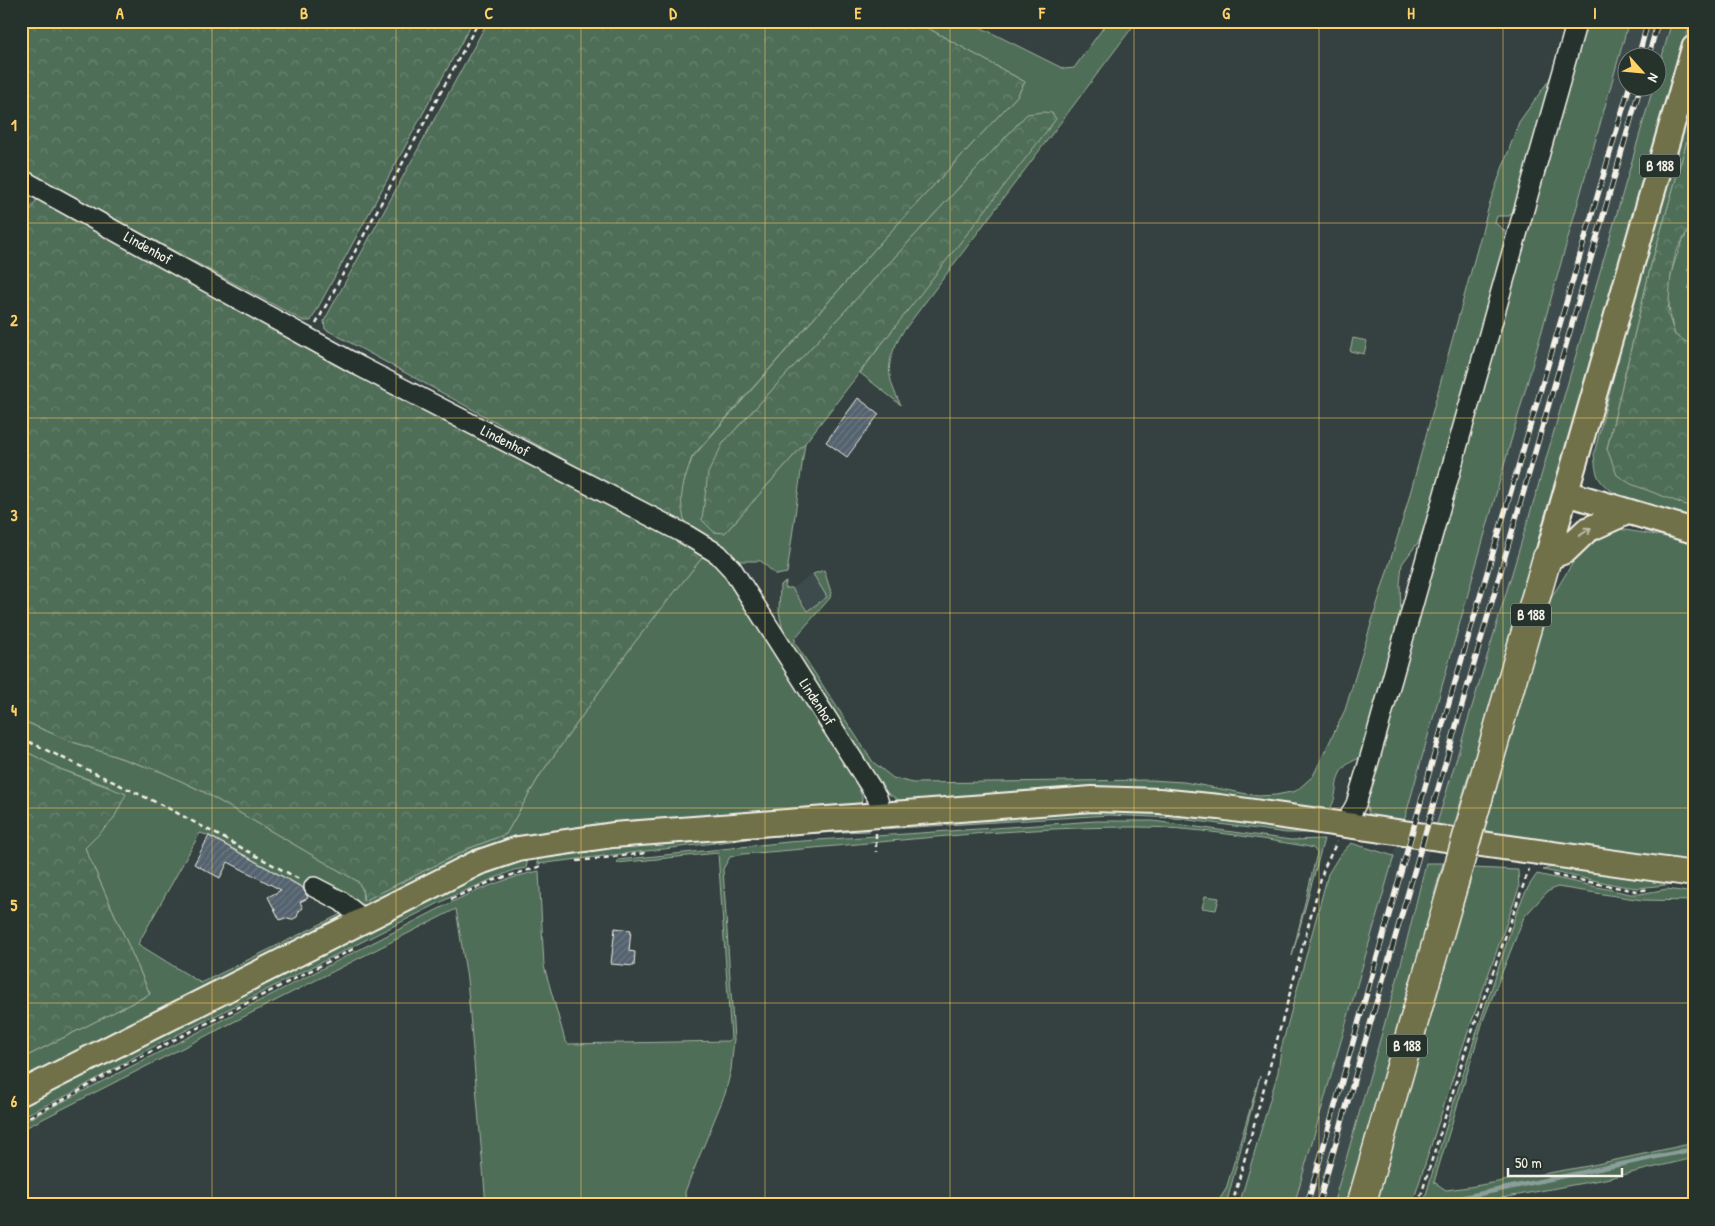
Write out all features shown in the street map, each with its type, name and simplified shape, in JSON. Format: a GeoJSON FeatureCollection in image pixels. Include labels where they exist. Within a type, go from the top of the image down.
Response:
{"type":"FeatureCollection","features":[{"type":"Feature","properties":{"kind":"highway","name":"B 188"},"geometry":{"type":"LineString","coordinates":[[1361,1205],[1547,558]]}},
{"type":"Feature","properties":{"kind":"main road","name":"B 188"},"geometry":{"type":"LineString","coordinates":[[1547,558],[1694,48]]}},
{"type":"Feature","properties":{"kind":"main road"},"geometry":{"type":"LineString","coordinates":[[1566,493],[1694,531]]}},
{"type":"Feature","properties":{"kind":"main road"},"geometry":{"type":"LineString","coordinates":[[1547,558],[1565,551],[1587,530],[1627,512]]}},
{"type":"Feature","properties":{"kind":"main road"},"geometry":{"type":"LineString","coordinates":[[21,1092],[477,863],[518,849],[613,835],[884,823],[1065,800],[1124,799],[1203,805],[1345,825],[1530,865],[1694,874]]}},
{"type":"Feature","properties":{"kind":"street"},"geometry":{"type":"LineString","coordinates":[[1345,825],[1356,804],[1577,21]]}},
{"type":"Feature","properties":{"kind":"street","name":"Lindenhof"},"geometry":{"type":"LineString","coordinates":[[21,179],[309,336],[361,367],[685,534],[718,554],[732,569],[877,797],[884,823]]}},
{"type":"Feature","properties":{"kind":"street"},"geometry":{"type":"LineString","coordinates":[[314,887],[341,901],[364,920]]}},
{"type":"Feature","properties":{"kind":"path"},"geometry":{"type":"LineString","coordinates":[[309,336],[479,21]]}},
{"type":"Feature","properties":{"kind":"path"},"geometry":{"type":"LineString","coordinates":[[21,738],[168,808],[314,887]]}},
{"type":"Feature","properties":{"kind":"path"},"geometry":{"type":"LineString","coordinates":[[867,834],[884,823]]}},
{"type":"Feature","properties":{"kind":"path"},"geometry":{"type":"LineString","coordinates":[[1232,1205],[1324,868],[1345,825]]}},
{"type":"Feature","properties":{"kind":"path"},"geometry":{"type":"LineString","coordinates":[[574,862],[649,853]]}},
{"type":"Feature","properties":{"kind":"path"},"geometry":{"type":"LineString","coordinates":[[1418,1205],[1466,1049],[1530,865]]}},
{"type":"Feature","properties":{"kind":"path"},"geometry":{"type":"LineString","coordinates":[[449,900],[515,872],[546,866]]}},
{"type":"Feature","properties":{"kind":"path"},"geometry":{"type":"LineString","coordinates":[[1546,874],[1636,891],[1656,887]]}},
{"type":"Feature","properties":{"kind":"path"},"geometry":{"type":"LineString","coordinates":[[21,1121],[69,1097],[109,1073],[353,949]]}},
{"type":"Feature","properties":{"kind":"shaded area"},"geometry":{"type":"Polygon","coordinates":[[[1629,21],[1672,21],[1664,48],[1621,48],[1629,21]]]}},
{"type":"Feature","properties":{"kind":"shaded area"},"geometry":{"type":"Polygon","coordinates":[[[1618,60],[1618,98],[1650,98],[1537,490],[1448,785],[1417,895],[1397,980],[1333,1205],[1294,1205],[1618,60]]]}},
{"type":"Feature","properties":{"kind":"shaded area"},"geometry":{"type":"Polygon","coordinates":[[[21,188],[38,197],[29,213],[21,209],[21,188]]]}},
{"type":"Feature","properties":{"kind":"shaded area"},"geometry":{"type":"Polygon","coordinates":[[[813,574],[828,597],[806,611],[792,588],[813,574]]]}},
{"type":"Feature","properties":{"kind":"green space"},"geometry":{"type":"Polygon","coordinates":[[[21,21],[473,21],[311,321],[304,321],[21,168],[21,21]]]}},
{"type":"Feature","properties":{"kind":"green space"},"geometry":{"type":"Polygon","coordinates":[[[488,21],[915,21],[1025,82],[1017,96],[880,243],[692,457],[682,491],[683,516],[686,526],[325,329],[324,321],[488,21]]]}},
{"type":"Feature","properties":{"kind":"green space"},"geometry":{"type":"Polygon","coordinates":[[[915,21],[968,21],[1064,69],[1074,68],[1108,21],[1137,21],[902,333],[890,361],[892,386],[901,405],[860,373],[890,333],[1027,114],[723,443],[725,533],[805,443],[787,573],[776,575],[761,561],[739,561],[728,556],[686,526],[680,507],[682,488],[692,458],[880,243],[1017,96],[1025,82],[915,21]]]}},
{"type":"Feature","properties":{"kind":"green space"},"geometry":{"type":"Polygon","coordinates":[[[1581,21],[1629,21],[1621,48],[1618,48],[1618,60],[1403,825],[1369,816],[1366,802],[1581,21]]]}},
{"type":"Feature","properties":{"kind":"green space"},"geometry":{"type":"Polygon","coordinates":[[[1672,21],[1691,21],[1543,522],[1475,771],[1469,773],[1452,833],[1435,830],[1537,490],[1650,98],[1668,98],[1668,48],[1664,48],[1672,21]]]}},
{"type":"Feature","properties":{"kind":"green space"},"geometry":{"type":"Polygon","coordinates":[[[1557,59],[1516,208],[1509,216],[1497,216],[1495,223],[1504,230],[1507,238],[1431,509],[1419,541],[1402,564],[1400,584],[1401,615],[1363,757],[1351,762],[1343,769],[1339,776],[1334,800],[1325,814],[907,805],[882,790],[783,631],[779,612],[780,585],[786,582],[785,588],[792,588],[807,611],[827,597],[813,574],[824,570],[831,592],[830,598],[795,638],[795,643],[873,762],[893,778],[913,783],[1150,780],[1184,782],[1258,796],[1296,791],[1313,776],[1345,710],[1405,512],[1490,202],[1519,122],[1549,80],[1557,59]]]}},
{"type":"Feature","properties":{"kind":"green space"},"geometry":{"type":"Polygon","coordinates":[[[1694,82],[1694,117],[1651,265],[1607,449],[1694,508],[1694,518],[1643,505],[1607,488],[1598,477],[1594,454],[1640,271],[1694,82]]]}},
{"type":"Feature","properties":{"kind":"green space"},"geometry":{"type":"Polygon","coordinates":[[[1052,113],[1056,119],[805,443],[725,533],[714,532],[702,520],[708,473],[723,443],[1027,114],[1052,113]]]}},
{"type":"Feature","properties":{"kind":"green space"},"geometry":{"type":"Polygon","coordinates":[[[1694,117],[1694,219],[1676,252],[1671,274],[1668,314],[1675,335],[1694,347],[1694,508],[1631,484],[1617,475],[1607,449],[1651,265],[1694,117]]]}},
{"type":"Feature","properties":{"kind":"green space"},"geometry":{"type":"Polygon","coordinates":[[[38,197],[705,554],[634,643],[540,775],[506,834],[470,848],[364,901],[362,888],[357,881],[202,791],[162,772],[70,741],[21,720],[21,209],[29,213],[38,197]]]}},
{"type":"Feature","properties":{"kind":"green space"},"geometry":{"type":"Polygon","coordinates":[[[1694,219],[1694,251],[1688,270],[1694,282],[1694,347],[1675,335],[1669,304],[1669,289],[1680,248],[1694,219]]]}},
{"type":"Feature","properties":{"kind":"green space"},"geometry":{"type":"Polygon","coordinates":[[[1694,251],[1694,282],[1688,270],[1694,251]]]}},
{"type":"Feature","properties":{"kind":"green space"},"geometry":{"type":"Polygon","coordinates":[[[1353,338],[1367,341],[1364,354],[1350,351],[1353,338]]]}},
{"type":"Feature","properties":{"kind":"green space"},"geometry":{"type":"Polygon","coordinates":[[[1619,529],[1669,537],[1694,545],[1694,864],[1482,838],[1497,787],[1493,786],[1542,613],[1581,549],[1591,539],[1619,529]]]}},
{"type":"Feature","properties":{"kind":"green space"},"geometry":{"type":"Polygon","coordinates":[[[705,554],[735,585],[777,658],[853,773],[862,797],[861,806],[554,836],[370,910],[310,885],[304,888],[210,836],[200,833],[138,944],[201,983],[347,911],[349,920],[21,1086],[21,1059],[150,994],[85,848],[113,820],[108,786],[60,769],[21,749],[21,720],[70,741],[162,772],[202,791],[357,881],[362,888],[363,901],[470,848],[506,834],[540,775],[634,643],[705,554]]]}},
{"type":"Feature","properties":{"kind":"green space"},"geometry":{"type":"Polygon","coordinates":[[[21,749],[60,769],[126,794],[113,820],[85,848],[150,994],[21,1059],[21,749]]]}},
{"type":"Feature","properties":{"kind":"green space"},"geometry":{"type":"Polygon","coordinates":[[[1141,808],[1322,833],[1287,833],[1174,818],[1109,815],[882,829],[885,821],[1141,808]]]}},
{"type":"Feature","properties":{"kind":"green space"},"geometry":{"type":"Polygon","coordinates":[[[1096,821],[1153,821],[1291,840],[1324,839],[1292,956],[1317,853],[1313,848],[1305,846],[1220,833],[1136,827],[988,833],[743,854],[730,857],[723,869],[734,1039],[731,1070],[725,1094],[685,1192],[686,1205],[486,1205],[467,979],[456,909],[21,1130],[21,1123],[458,899],[518,876],[539,871],[544,966],[565,1040],[568,1044],[728,1041],[731,1039],[718,853],[617,863],[618,860],[788,842],[1096,821]]]}},
{"type":"Feature","properties":{"kind":"green space"},"geometry":{"type":"Polygon","coordinates":[[[867,826],[869,831],[790,834],[537,864],[539,853],[563,849],[867,826]]]}},
{"type":"Feature","properties":{"kind":"green space"},"geometry":{"type":"Polygon","coordinates":[[[1351,843],[1394,856],[1294,1205],[1239,1205],[1278,1072],[1281,1049],[1328,874],[1339,856],[1351,843]]]}},
{"type":"Feature","properties":{"kind":"green space"},"geometry":{"type":"Polygon","coordinates":[[[520,857],[528,859],[526,868],[514,870],[455,895],[145,1051],[70,1094],[21,1117],[21,1101],[407,906],[520,857]]]}},
{"type":"Feature","properties":{"kind":"green space"},"geometry":{"type":"Polygon","coordinates":[[[1426,863],[1443,863],[1434,895],[1437,896],[1350,1205],[1333,1205],[1397,980],[1426,863]]]}},
{"type":"Feature","properties":{"kind":"green space"},"geometry":{"type":"Polygon","coordinates":[[[1559,864],[1674,884],[1638,888],[1543,870],[1559,864]]]}},
{"type":"Feature","properties":{"kind":"green space"},"geometry":{"type":"Polygon","coordinates":[[[1474,868],[1518,870],[1519,888],[1462,1049],[1412,1205],[1372,1205],[1458,908],[1462,909],[1474,868]]]}},
{"type":"Feature","properties":{"kind":"green space"},"geometry":{"type":"Polygon","coordinates":[[[1537,874],[1630,894],[1667,889],[1694,893],[1694,901],[1642,900],[1557,887],[1547,892],[1524,917],[1484,1018],[1434,1182],[1446,1190],[1469,1187],[1588,1166],[1694,1143],[1694,1158],[1605,1179],[1502,1198],[1477,1205],[1423,1205],[1515,918],[1524,895],[1537,874]]]}},
{"type":"Feature","properties":{"kind":"green space"},"geometry":{"type":"Polygon","coordinates":[[[1205,896],[1219,898],[1216,910],[1202,908],[1205,896]]]}},
{"type":"Feature","properties":{"kind":"green space"},"geometry":{"type":"Polygon","coordinates":[[[1260,1076],[1226,1205],[1216,1205],[1226,1189],[1260,1076]]]}},
{"type":"Feature","properties":{"kind":"building"},"geometry":{"type":"Polygon","coordinates":[[[858,398],[879,414],[847,457],[826,442],[858,398]]]}},
{"type":"Feature","properties":{"kind":"building"},"geometry":{"type":"Polygon","coordinates":[[[209,836],[303,888],[308,898],[300,902],[303,908],[299,911],[297,917],[291,920],[285,918],[280,920],[268,897],[281,890],[228,862],[220,878],[194,864],[209,836]]]}},
{"type":"Feature","properties":{"kind":"building"},"geometry":{"type":"Polygon","coordinates":[[[615,928],[631,930],[629,951],[635,952],[634,966],[611,964],[615,928]]]}},
{"type":"Feature","properties":{"kind":"waterway"},"geometry":{"type":"LineString","coordinates":[[1690,288],[1694,289]]}},
{"type":"Feature","properties":{"kind":"waterway"},"geometry":{"type":"LineString","coordinates":[[1448,1205],[1455,1199],[1694,1149]]}},
{"type":"Feature","properties":{"kind":"railway"},"geometry":{"type":"LineString","coordinates":[[1641,48],[1648,21]]}},
{"type":"Feature","properties":{"kind":"railway"},"geometry":{"type":"LineString","coordinates":[[1651,48],[1658,21]]}},
{"type":"Feature","properties":{"kind":"railway"},"geometry":{"type":"LineString","coordinates":[[1307,1205],[1444,720],[1626,98]]}},
{"type":"Feature","properties":{"kind":"railway"},"geometry":{"type":"LineString","coordinates":[[1318,1205],[1637,98]]}}]}
